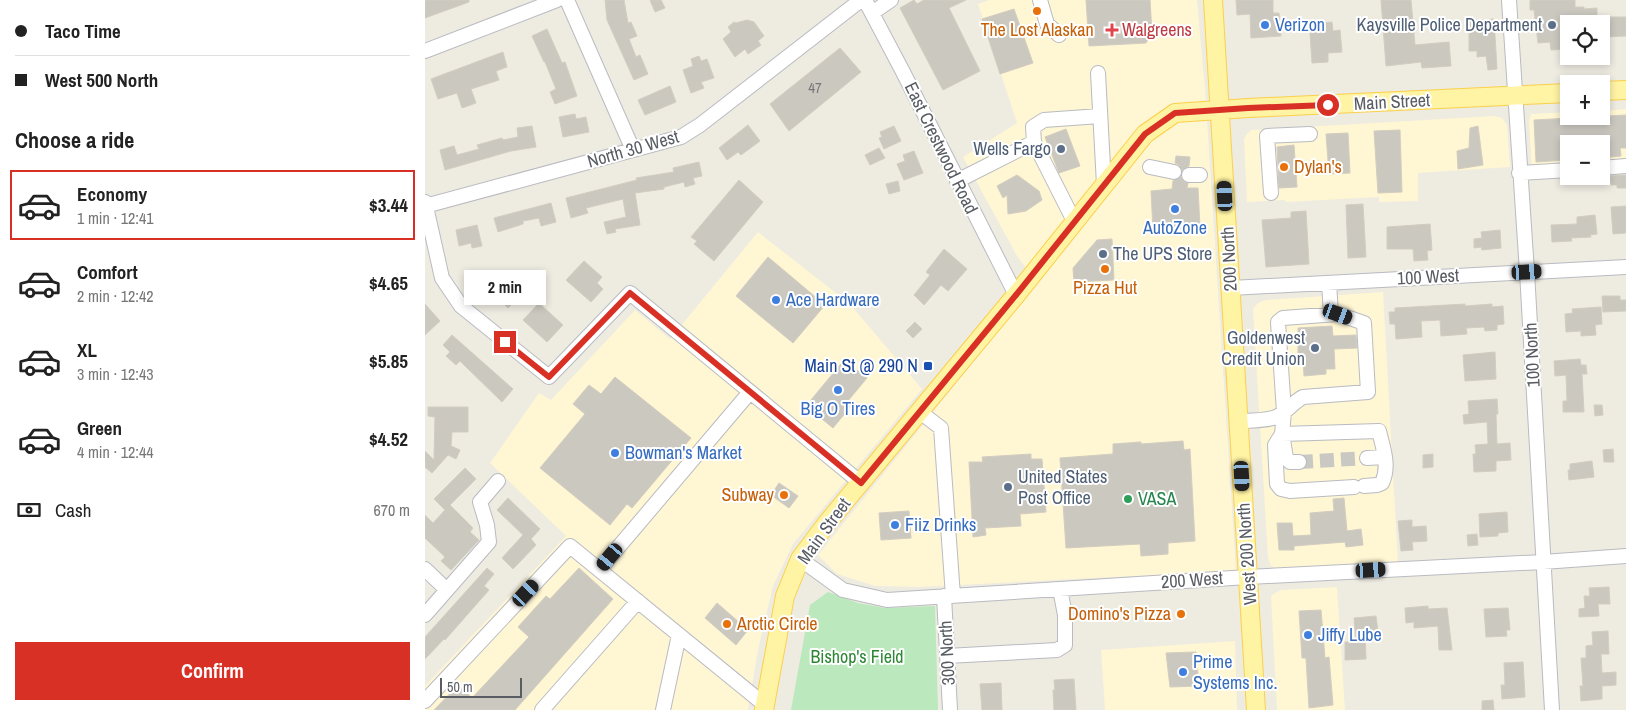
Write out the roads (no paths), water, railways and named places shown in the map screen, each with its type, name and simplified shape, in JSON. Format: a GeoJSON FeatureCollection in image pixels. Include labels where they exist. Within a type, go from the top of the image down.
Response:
{"type":"FeatureCollection","features":[{"type":"Feature","properties":{"kind":"main road","name":"200 North"},"geometry":{"type":"LineString","coordinates":[[1213,0],[1238,398]]}},
{"type":"Feature","properties":{"kind":"main road"},"geometry":{"type":"LineString","coordinates":[[1610,91],[1626,90]]}},
{"type":"Feature","properties":{"kind":"main road","name":"Main Street"},"geometry":{"type":"LineString","coordinates":[[765,708],[785,596],[800,559],[1145,134],[1175,113],[1560,94]]}},
{"type":"Feature","properties":{"kind":"main road","name":"West 200 North"},"geometry":{"type":"LineString","coordinates":[[1238,398],[1256,710]]}},
{"type":"Feature","properties":{"kind":"street"},"geometry":{"type":"LineString","coordinates":[[425,51],[557,0]]}},
{"type":"Feature","properties":{"kind":"street"},"geometry":{"type":"LineString","coordinates":[[567,0],[633,150]]}},
{"type":"Feature","properties":{"kind":"street","name":"East Crestwood Road"},"geometry":{"type":"LineString","coordinates":[[863,0],[872,13],[903,72],[957,182],[1016,295]]}},
{"type":"Feature","properties":{"kind":"street","name":"North 30 West"},"geometry":{"type":"LineString","coordinates":[[425,204],[681,137],[700,125],[863,0]]}},
{"type":"Feature","properties":{"kind":"street"},"geometry":{"type":"LineString","coordinates":[[872,13],[891,0]]}},
{"type":"Feature","properties":{"kind":"street"},"geometry":{"type":"LineString","coordinates":[[1040,0],[1047,24],[1059,35]]}},
{"type":"Feature","properties":{"kind":"street","name":"100 North"},"geometry":{"type":"LineString","coordinates":[[1509,0],[1527,272],[1552,710]]}},
{"type":"Feature","properties":{"kind":"street"},"geometry":{"type":"LineString","coordinates":[[1098,73],[1104,185]]}},
{"type":"Feature","properties":{"kind":"street"},"geometry":{"type":"LineString","coordinates":[[1074,221],[1034,142],[1033,127],[1044,120],[1100,116]]}},
{"type":"Feature","properties":{"kind":"street"},"geometry":{"type":"LineString","coordinates":[[1271,193],[1267,136],[1310,134]]}},
{"type":"Feature","properties":{"kind":"street"},"geometry":{"type":"LineString","coordinates":[[957,182],[1034,142]]}},
{"type":"Feature","properties":{"kind":"street"},"geometry":{"type":"LineString","coordinates":[[1610,167],[1626,166]]}},
{"type":"Feature","properties":{"kind":"street"},"geometry":{"type":"LineString","coordinates":[[1150,167],[1174,172]]}},
{"type":"Feature","properties":{"kind":"street"},"geometry":{"type":"LineString","coordinates":[[1519,173],[1560,171]]}},
{"type":"Feature","properties":{"kind":"street"},"geometry":{"type":"LineString","coordinates":[[425,204],[442,278],[461,306],[549,377],[630,293],[861,483]]}},
{"type":"Feature","properties":{"kind":"street","name":"100 West"},"geometry":{"type":"LineString","coordinates":[[1231,288],[1626,266]]}},
{"type":"Feature","properties":{"kind":"street"},"geometry":{"type":"LineString","coordinates":[[1329,283],[1331,314]]}},
{"type":"Feature","properties":{"kind":"street"},"geometry":{"type":"LineString","coordinates":[[1239,422],[1276,417],[1284,412],[1295,401],[1303,397],[1368,392],[1364,323],[1338,314],[1283,318],[1278,322],[1284,412],[1282,434],[1286,458],[1290,462],[1299,462]]}},
{"type":"Feature","properties":{"kind":"street"},"geometry":{"type":"LineString","coordinates":[[599,570],[751,392]]}},
{"type":"Feature","properties":{"kind":"street","name":"300 North"},"geometry":{"type":"LineString","coordinates":[[920,412],[941,428],[948,596],[947,656],[950,710]]}},
{"type":"Feature","properties":{"kind":"street"},"geometry":{"type":"LineString","coordinates":[[1379,431],[1386,471],[1382,483],[1359,487],[1289,491],[1281,489],[1277,484],[1275,445],[1282,434],[1379,431]]}},
{"type":"Feature","properties":{"kind":"street"},"geometry":{"type":"LineString","coordinates":[[1367,458],[1385,457]]}},
{"type":"Feature","properties":{"kind":"street"},"geometry":{"type":"LineString","coordinates":[[425,615],[489,542],[487,525],[480,502],[498,481]]}},
{"type":"Feature","properties":{"kind":"street"},"geometry":{"type":"LineString","coordinates":[[425,701],[570,546],[765,708]]}},
{"type":"Feature","properties":{"kind":"street","name":"200 West"},"geometry":{"type":"LineString","coordinates":[[800,559],[843,590],[887,600],[1248,577],[1626,556]]}},
{"type":"Feature","properties":{"kind":"street"},"geometry":{"type":"LineString","coordinates":[[425,569],[447,590]]}},
{"type":"Feature","properties":{"kind":"street"},"geometry":{"type":"LineString","coordinates":[[947,656],[1057,650],[1065,645],[1065,615],[1060,589]]}},
{"type":"Feature","properties":{"kind":"street"},"geometry":{"type":"LineString","coordinates":[[541,710],[638,601]]}},
{"type":"Feature","properties":{"kind":"street"},"geometry":{"type":"LineString","coordinates":[[663,710],[679,635]]}},
{"type":"Feature","properties":{"kind":"tunnel"},"geometry":{"type":"LineString","coordinates":[[1299,462],[1367,458]]}},
{"type":"Feature","properties":{"kind":"place","name":"The Lost Alaskan"},"geometry":{"type":"Point","coordinates":[1037,11]}},
{"type":"Feature","properties":{"kind":"place","name":"Verizon"},"geometry":{"type":"Point","coordinates":[1265,25]}},
{"type":"Feature","properties":{"kind":"place","name":"Kaysville Police Department"},"geometry":{"type":"Point","coordinates":[1552,25]}},
{"type":"Feature","properties":{"kind":"place","name":"Walgreens"},"geometry":{"type":"Point","coordinates":[1112,30]}},
{"type":"Feature","properties":{"kind":"place","name":"Wells Fargo"},"geometry":{"type":"Point","coordinates":[1061,149]}},
{"type":"Feature","properties":{"kind":"place","name":"Dylan's"},"geometry":{"type":"Point","coordinates":[1284,167]}},
{"type":"Feature","properties":{"kind":"place","name":"AutoZone"},"geometry":{"type":"Point","coordinates":[1175,209]}},
{"type":"Feature","properties":{"kind":"place","name":"The UPS Store"},"geometry":{"type":"Point","coordinates":[1103,254]}},
{"type":"Feature","properties":{"kind":"place","name":"Pizza Hut"},"geometry":{"type":"Point","coordinates":[1105,269]}},
{"type":"Feature","properties":{"kind":"place","name":"Ace Hardware"},"geometry":{"type":"Point","coordinates":[776,300]}},
{"type":"Feature","properties":{"kind":"place","name":"Goldenwest Credit Union"},"geometry":{"type":"Point","coordinates":[1315,348]}},
{"type":"Feature","properties":{"kind":"place","name":"Main St @ 290 N"},"geometry":{"type":"Point","coordinates":[928,366]}},
{"type":"Feature","properties":{"kind":"place","name":"Big O Tires"},"geometry":{"type":"Point","coordinates":[838,390]}},
{"type":"Feature","properties":{"kind":"place","name":"Bowman's Market"},"geometry":{"type":"Point","coordinates":[615,453]}},
{"type":"Feature","properties":{"kind":"place","name":"United States Post Office"},"geometry":{"type":"Point","coordinates":[1008,487]}},
{"type":"Feature","properties":{"kind":"place","name":"Subway"},"geometry":{"type":"Point","coordinates":[784,495]}},
{"type":"Feature","properties":{"kind":"place","name":"VASA"},"geometry":{"type":"Point","coordinates":[1128,499]}},
{"type":"Feature","properties":{"kind":"place","name":"Fiiz Drinks"},"geometry":{"type":"Point","coordinates":[895,525]}},
{"type":"Feature","properties":{"kind":"place","name":"Domino's Pizza"},"geometry":{"type":"Point","coordinates":[1181,614]}},
{"type":"Feature","properties":{"kind":"place","name":"Arctic Circle"},"geometry":{"type":"Point","coordinates":[727,624]}},
{"type":"Feature","properties":{"kind":"place","name":"Jiffy Lube"},"geometry":{"type":"Point","coordinates":[1308,635]}},
{"type":"Feature","properties":{"kind":"place","name":"Prime Systems Inc."},"geometry":{"type":"Point","coordinates":[1183,672]}},
{"type":"Feature","properties":{"kind":"park label","name":"Bishop's Field"},"geometry":{"type":"Point","coordinates":[857,657]}}]}
